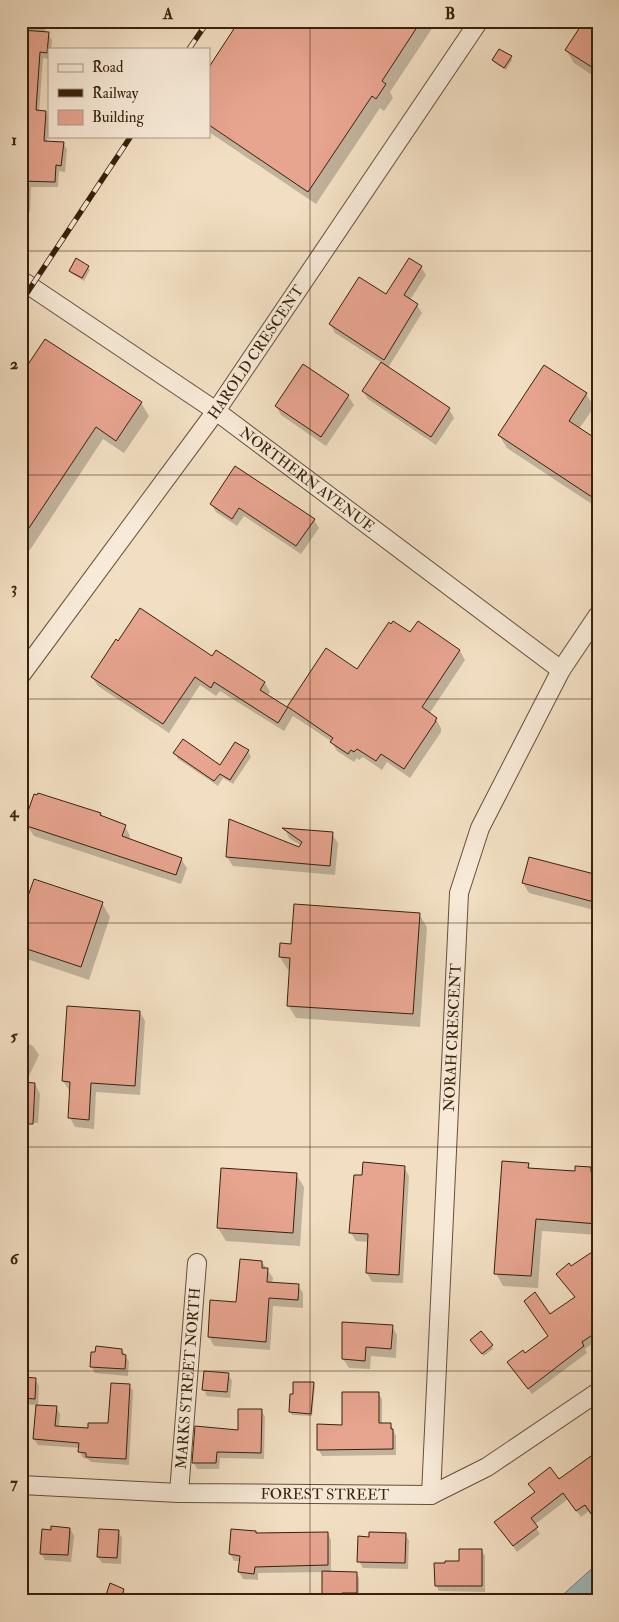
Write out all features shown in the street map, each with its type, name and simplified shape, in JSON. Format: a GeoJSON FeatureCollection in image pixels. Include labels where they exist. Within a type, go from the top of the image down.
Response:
{"type":"FeatureCollection","features":[{"type":"Feature","properties":{"kind":"street","name":"HAROLD CRESCENT"},"geometry":{"type":"LineString","coordinates":[[21,675],[216,411],[479,21]]}},
{"type":"Feature","properties":{"kind":"street","name":"NORTHERN AVENUE"},"geometry":{"type":"LineString","coordinates":[[21,280],[216,411],[561,670]]}},
{"type":"Feature","properties":{"kind":"street","name":"NORAH CRESCENT"},"geometry":{"type":"LineString","coordinates":[[432,1495],[458,893],[480,828],[561,670],[598,615]]}},
{"type":"Feature","properties":{"kind":"street","name":"MARKS STREET NORTH"},"geometry":{"type":"LineString","coordinates":[[179,1493],[197,1263]]}},
{"type":"Feature","properties":{"kind":"street","name":"FOREST STREET"},"geometry":{"type":"LineString","coordinates":[[21,1485],[179,1493],[432,1495],[487,1467],[598,1392]]}},
{"type":"Feature","properties":{"kind":"water"},"geometry":{"type":"Polygon","coordinates":[[[598,1563],[598,1601],[556,1601],[598,1563]]]}},
{"type":"Feature","properties":{"kind":"building"},"geometry":{"type":"Polygon","coordinates":[[[239,21],[421,21],[382,81],[386,84],[376,99],[372,96],[308,192],[210,126],[210,65],[239,21]]]}},
{"type":"Feature","properties":{"kind":"building"},"geometry":{"type":"Polygon","coordinates":[[[584,21],[598,21],[598,71],[565,50],[584,21]]]}},
{"type":"Feature","properties":{"kind":"building"},"geometry":{"type":"Polygon","coordinates":[[[21,30],[49,32],[47,53],[40,52],[36,110],[46,111],[44,141],[64,142],[61,166],[56,165],[55,182],[21,181],[21,30]]]}},
{"type":"Feature","properties":{"kind":"building"},"geometry":{"type":"Polygon","coordinates":[[[499,49],[512,56],[504,68],[492,60],[499,49]]]}},
{"type":"Feature","properties":{"kind":"building"},"geometry":{"type":"Polygon","coordinates":[[[76,258],[89,266],[82,278],[69,271],[76,258]]]}},
{"type":"Feature","properties":{"kind":"building"},"geometry":{"type":"Polygon","coordinates":[[[409,258],[422,266],[404,295],[418,304],[384,360],[329,324],[359,277],[386,294],[409,258]]]}},
{"type":"Feature","properties":{"kind":"building"},"geometry":{"type":"Polygon","coordinates":[[[45,339],[142,402],[116,441],[96,427],[21,540],[21,375],[45,339]]]}},
{"type":"Feature","properties":{"kind":"building"},"geometry":{"type":"Polygon","coordinates":[[[381,362],[450,408],[431,437],[362,391],[381,362]]]}},
{"type":"Feature","properties":{"kind":"building"},"geometry":{"type":"Polygon","coordinates":[[[303,364],[349,395],[321,437],[275,406],[303,364]]]}},
{"type":"Feature","properties":{"kind":"building"},"geometry":{"type":"Polygon","coordinates":[[[544,365],[587,393],[569,421],[598,440],[598,501],[498,435],[544,365]]]}},
{"type":"Feature","properties":{"kind":"building"},"geometry":{"type":"Polygon","coordinates":[[[235,466],[315,519],[296,546],[239,508],[232,519],[210,504],[235,466]]]}},
{"type":"Feature","properties":{"kind":"building"},"geometry":{"type":"Polygon","coordinates":[[[140,608],[212,656],[216,650],[265,682],[260,690],[287,707],[326,648],[357,669],[389,622],[391,624],[393,621],[410,632],[418,621],[460,650],[422,707],[437,718],[404,769],[381,754],[376,761],[357,749],[354,752],[351,750],[348,754],[330,742],[333,738],[288,707],[278,723],[214,682],[211,688],[195,677],[163,724],[91,677],[116,639],[118,641],[140,608]]]}},
{"type":"Feature","properties":{"kind":"building"},"geometry":{"type":"Polygon","coordinates":[[[183,739],[220,765],[235,742],[249,750],[230,780],[220,774],[214,781],[173,753],[183,739]]]}},
{"type":"Feature","properties":{"kind":"building"},"geometry":{"type":"Polygon","coordinates":[[[38,793],[101,813],[100,815],[126,825],[122,836],[182,858],[176,875],[27,826],[28,824],[24,823],[34,794],[37,795],[38,793]]]}},
{"type":"Feature","properties":{"kind":"building"},"geometry":{"type":"Polygon","coordinates":[[[229,819],[299,847],[302,842],[282,828],[333,832],[330,866],[226,857],[229,819]]]}},
{"type":"Feature","properties":{"kind":"building"},"geometry":{"type":"Polygon","coordinates":[[[529,857],[598,875],[598,903],[522,883],[529,857]]]}},
{"type":"Feature","properties":{"kind":"building"},"geometry":{"type":"Polygon","coordinates":[[[34,879],[103,902],[81,967],[21,947],[21,916],[34,879]]]}},
{"type":"Feature","properties":{"kind":"building"},"geometry":{"type":"Polygon","coordinates":[[[294,904],[420,913],[413,1014],[287,1006],[290,958],[279,957],[280,943],[291,944],[294,904]]]}},
{"type":"Feature","properties":{"kind":"building"},"geometry":{"type":"Polygon","coordinates":[[[67,1006],[140,1011],[135,1086],[91,1083],[89,1120],[68,1118],[70,1082],[62,1081],[67,1006]]]}},
{"type":"Feature","properties":{"kind":"building"},"geometry":{"type":"Polygon","coordinates":[[[21,1082],[35,1083],[33,1124],[21,1124],[21,1082]]]}},
{"type":"Feature","properties":{"kind":"building"},"geometry":{"type":"Polygon","coordinates":[[[502,1161],[529,1163],[528,1168],[575,1171],[575,1166],[591,1167],[591,1172],[598,1172],[598,1224],[536,1219],[531,1276],[494,1274],[502,1161]]]}},
{"type":"Feature","properties":{"kind":"building"},"geometry":{"type":"Polygon","coordinates":[[[363,1162],[405,1166],[399,1275],[366,1273],[368,1234],[349,1233],[354,1175],[362,1175],[363,1162]]]}},
{"type":"Feature","properties":{"kind":"building"},"geometry":{"type":"Polygon","coordinates":[[[221,1168],[297,1173],[293,1233],[217,1228],[221,1168]]]}},
{"type":"Feature","properties":{"kind":"building"},"geometry":{"type":"Polygon","coordinates":[[[592,1252],[598,1262],[598,1331],[582,1342],[584,1346],[528,1389],[507,1362],[523,1350],[525,1353],[548,1336],[524,1301],[535,1292],[550,1314],[575,1297],[556,1274],[569,1263],[571,1266],[592,1252]]]}},
{"type":"Feature","properties":{"kind":"building"},"geometry":{"type":"Polygon","coordinates":[[[240,1259],[262,1261],[262,1268],[268,1268],[267,1282],[299,1284],[298,1300],[269,1298],[266,1342],[208,1337],[210,1300],[236,1302],[240,1259]]]}},
{"type":"Feature","properties":{"kind":"building"},"geometry":{"type":"Polygon","coordinates":[[[342,1322],[393,1325],[391,1349],[366,1347],[365,1361],[342,1359],[342,1322]]]}},
{"type":"Feature","properties":{"kind":"building"},"geometry":{"type":"Polygon","coordinates":[[[481,1331],[493,1345],[482,1354],[470,1340],[481,1331]]]}},
{"type":"Feature","properties":{"kind":"building"},"geometry":{"type":"Polygon","coordinates":[[[96,1346],[122,1349],[122,1354],[126,1355],[125,1369],[90,1367],[91,1352],[95,1352],[96,1346]]]}},
{"type":"Feature","properties":{"kind":"building"},"geometry":{"type":"Polygon","coordinates":[[[204,1371],[229,1373],[227,1392],[202,1390],[204,1371]]]}},
{"type":"Feature","properties":{"kind":"building"},"geometry":{"type":"Polygon","coordinates":[[[21,1377],[36,1378],[35,1399],[21,1398],[21,1377]]]}},
{"type":"Feature","properties":{"kind":"building"},"geometry":{"type":"Polygon","coordinates":[[[293,1382],[314,1382],[311,1414],[289,1412],[290,1394],[293,1394],[293,1382]]]}},
{"type":"Feature","properties":{"kind":"building"},"geometry":{"type":"Polygon","coordinates":[[[111,1383],[130,1384],[126,1459],[86,1457],[86,1453],[78,1452],[79,1443],[33,1439],[36,1405],[57,1406],[55,1426],[88,1428],[88,1423],[108,1423],[111,1383]]]}},
{"type":"Feature","properties":{"kind":"building"},"geometry":{"type":"Polygon","coordinates":[[[342,1392],[379,1392],[379,1423],[391,1423],[391,1429],[393,1429],[393,1449],[317,1450],[317,1424],[342,1425],[342,1392]]]}},
{"type":"Feature","properties":{"kind":"building"},"geometry":{"type":"Polygon","coordinates":[[[238,1409],[262,1409],[261,1453],[217,1452],[216,1463],[192,1463],[195,1426],[238,1430],[238,1409]]]}},
{"type":"Feature","properties":{"kind":"building"},"geometry":{"type":"Polygon","coordinates":[[[598,1451],[598,1524],[585,1505],[576,1511],[563,1493],[531,1518],[538,1527],[513,1546],[494,1522],[535,1492],[528,1484],[550,1467],[559,1479],[598,1451]]]}},
{"type":"Feature","properties":{"kind":"building"},"geometry":{"type":"Polygon","coordinates":[[[51,1526],[70,1528],[68,1555],[40,1554],[42,1529],[51,1530],[51,1526]]]}},
{"type":"Feature","properties":{"kind":"building"},"geometry":{"type":"Polygon","coordinates":[[[99,1529],[119,1530],[117,1558],[97,1557],[99,1529]]]}},
{"type":"Feature","properties":{"kind":"building"},"geometry":{"type":"Polygon","coordinates":[[[231,1529],[256,1531],[256,1533],[328,1532],[328,1565],[255,1567],[254,1574],[238,1572],[240,1556],[229,1554],[231,1529]]]}},
{"type":"Feature","properties":{"kind":"building"},"geometry":{"type":"Polygon","coordinates":[[[369,1532],[406,1533],[405,1563],[357,1562],[358,1536],[369,1537],[369,1532]]]}},
{"type":"Feature","properties":{"kind":"building"},"geometry":{"type":"Polygon","coordinates":[[[459,1549],[482,1549],[482,1586],[435,1586],[434,1563],[459,1561],[459,1549]]]}},
{"type":"Feature","properties":{"kind":"building"},"geometry":{"type":"Polygon","coordinates":[[[322,1571],[357,1572],[357,1593],[342,1593],[342,1601],[322,1601],[322,1571]]]}},
{"type":"Feature","properties":{"kind":"building"},"geometry":{"type":"Polygon","coordinates":[[[110,1583],[124,1589],[120,1601],[104,1601],[110,1583]]]}},
{"type":"Feature","properties":{"kind":"railway"},"geometry":{"type":"LineString","coordinates":[[190,48],[208,21]]}},
{"type":"Feature","properties":{"kind":"railway"},"geometry":{"type":"LineString","coordinates":[[21,302],[130,138]]}}]}
